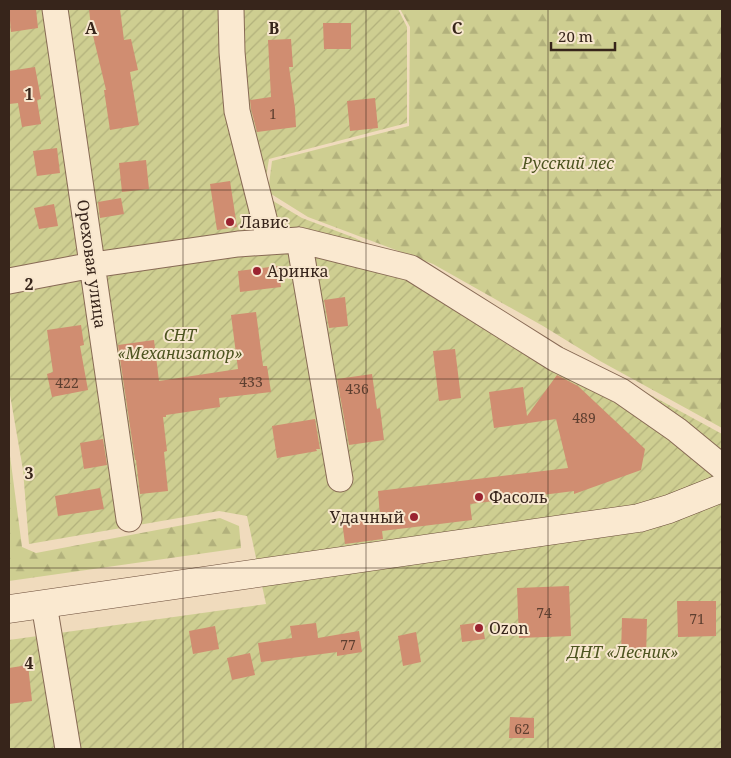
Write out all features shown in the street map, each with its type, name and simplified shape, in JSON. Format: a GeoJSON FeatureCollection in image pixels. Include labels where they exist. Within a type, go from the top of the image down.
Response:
{"type":"FeatureCollection","features":[{"type":"Feature","properties":{"kind":"main road"},"geometry":{"type":"LineString","coordinates":[[9,608],[639,518],[669,510],[722,488]]}},
{"type":"Feature","properties":{"kind":"street","name":"Ореховая улица"},"geometry":{"type":"LineString","coordinates":[[55,9],[130,519]]}},
{"type":"Feature","properties":{"kind":"street"},"geometry":{"type":"LineString","coordinates":[[231,9],[232,52],[238,111],[270,242]]}},
{"type":"Feature","properties":{"kind":"street"},"geometry":{"type":"LineString","coordinates":[[9,281],[93,265],[238,244],[299,240],[411,268],[556,359],[622,391],[677,430],[722,467]]}},
{"type":"Feature","properties":{"kind":"street"},"geometry":{"type":"LineString","coordinates":[[299,240],[340,479]]}},
{"type":"Feature","properties":{"kind":"street"},"geometry":{"type":"LineString","coordinates":[[44,604],[68,749]]}},
{"type":"Feature","properties":{"kind":"green space","name":"СНТ «Механизатор»"},"geometry":{"type":"Polygon","coordinates":[[[9,9],[398,9],[407,27],[407,123],[269,159],[263,195],[302,218],[355,238],[722,434],[722,749],[9,749],[9,640],[266,604],[247,516],[219,511],[29,544],[23,470],[9,389],[9,9]]]}},
{"type":"Feature","properties":{"kind":"green space","name":"Русский лес"},"geometry":{"type":"Polygon","coordinates":[[[400,9],[722,9],[722,428],[600,361],[543,326],[433,264],[308,217],[268,192],[272,161],[409,126],[410,27],[400,9]]]}},
{"type":"Feature","properties":{"kind":"green space"},"geometry":{"type":"Polygon","coordinates":[[[9,448],[22,547],[36,553],[220,518],[239,526],[241,548],[9,581],[9,448]]]}},
{"type":"Feature","properties":{"kind":"building"},"geometry":{"type":"Polygon","coordinates":[[[9,9],[36,9],[38,28],[11,32],[9,9]]]}},
{"type":"Feature","properties":{"kind":"building"},"geometry":{"type":"Polygon","coordinates":[[[89,9],[120,9],[124,40],[131,39],[138,70],[130,72],[139,125],[110,130],[104,90],[106,90],[91,27],[89,9]]]}},
{"type":"Feature","properties":{"kind":"building"},"geometry":{"type":"Polygon","coordinates":[[[323,23],[351,23],[351,49],[324,49],[323,23]]]}},
{"type":"Feature","properties":{"kind":"building"},"geometry":{"type":"Polygon","coordinates":[[[291,39],[293,67],[289,67],[296,127],[257,132],[250,100],[271,97],[268,40],[291,39]]]}},
{"type":"Feature","properties":{"kind":"building"},"geometry":{"type":"Polygon","coordinates":[[[35,67],[41,99],[37,100],[41,124],[22,127],[18,103],[9,104],[9,71],[35,67]]]}},
{"type":"Feature","properties":{"kind":"building"},"geometry":{"type":"Polygon","coordinates":[[[375,98],[378,128],[350,131],[347,101],[375,98]]]}},
{"type":"Feature","properties":{"kind":"building"},"geometry":{"type":"Polygon","coordinates":[[[57,148],[60,173],[37,176],[33,151],[57,148]]]}},
{"type":"Feature","properties":{"kind":"building"},"geometry":{"type":"Polygon","coordinates":[[[146,160],[149,189],[122,192],[119,163],[146,160]]]}},
{"type":"Feature","properties":{"kind":"building"},"geometry":{"type":"Polygon","coordinates":[[[230,181],[237,227],[217,230],[210,184],[230,181]]]}},
{"type":"Feature","properties":{"kind":"building"},"geometry":{"type":"Polygon","coordinates":[[[121,198],[124,214],[100,218],[98,202],[121,198]]]}},
{"type":"Feature","properties":{"kind":"building"},"geometry":{"type":"Polygon","coordinates":[[[54,204],[58,226],[39,229],[34,208],[54,204]]]}},
{"type":"Feature","properties":{"kind":"building"},"geometry":{"type":"Polygon","coordinates":[[[278,266],[281,287],[240,292],[238,271],[278,266]]]}},
{"type":"Feature","properties":{"kind":"building"},"geometry":{"type":"Polygon","coordinates":[[[345,297],[348,326],[329,328],[324,300],[345,297]]]}},
{"type":"Feature","properties":{"kind":"building"},"geometry":{"type":"Polygon","coordinates":[[[256,312],[263,366],[267,366],[271,392],[219,398],[220,407],[163,417],[167,451],[164,452],[168,491],[140,494],[118,345],[154,340],[159,381],[238,369],[231,315],[256,312]]]}},
{"type":"Feature","properties":{"kind":"building"},"geometry":{"type":"Polygon","coordinates":[[[81,325],[84,345],[80,346],[88,390],[52,397],[47,374],[53,372],[47,330],[81,325]]]}},
{"type":"Feature","properties":{"kind":"building"},"geometry":{"type":"Polygon","coordinates":[[[455,349],[461,398],[439,401],[433,351],[455,349]]]}},
{"type":"Feature","properties":{"kind":"building"},"geometry":{"type":"Polygon","coordinates":[[[372,374],[377,409],[380,408],[384,440],[349,445],[337,379],[372,374]]]}},
{"type":"Feature","properties":{"kind":"building"},"geometry":{"type":"Polygon","coordinates":[[[557,375],[578,386],[645,449],[641,470],[574,494],[574,491],[470,504],[472,520],[382,531],[383,539],[345,544],[342,521],[380,516],[378,491],[568,468],[556,419],[494,428],[489,392],[523,387],[527,416],[557,375]]]}},
{"type":"Feature","properties":{"kind":"building"},"geometry":{"type":"Polygon","coordinates":[[[315,419],[320,449],[277,458],[272,426],[315,419]]]}},
{"type":"Feature","properties":{"kind":"building"},"geometry":{"type":"Polygon","coordinates":[[[103,439],[107,465],[84,469],[80,443],[103,439]]]}},
{"type":"Feature","properties":{"kind":"building"},"geometry":{"type":"Polygon","coordinates":[[[100,488],[104,509],[58,516],[55,496],[100,488]]]}},
{"type":"Feature","properties":{"kind":"building"},"geometry":{"type":"Polygon","coordinates":[[[569,586],[571,636],[519,638],[517,588],[569,586]]]}},
{"type":"Feature","properties":{"kind":"building"},"geometry":{"type":"Polygon","coordinates":[[[677,601],[716,601],[716,636],[678,637],[677,601]]]}},
{"type":"Feature","properties":{"kind":"building"},"geometry":{"type":"Polygon","coordinates":[[[622,618],[647,619],[646,657],[621,656],[622,618]]]}},
{"type":"Feature","properties":{"kind":"building"},"geometry":{"type":"Polygon","coordinates":[[[482,622],[485,639],[462,642],[460,625],[482,622]]]}},
{"type":"Feature","properties":{"kind":"building"},"geometry":{"type":"Polygon","coordinates":[[[316,623],[318,638],[359,631],[362,652],[337,656],[337,652],[261,662],[258,643],[292,638],[290,626],[316,623]]]}},
{"type":"Feature","properties":{"kind":"building"},"geometry":{"type":"Polygon","coordinates":[[[215,626],[219,649],[193,654],[189,631],[215,626]]]}},
{"type":"Feature","properties":{"kind":"building"},"geometry":{"type":"Polygon","coordinates":[[[416,632],[421,662],[403,666],[398,636],[416,632]]]}},
{"type":"Feature","properties":{"kind":"building"},"geometry":{"type":"Polygon","coordinates":[[[250,653],[255,675],[232,680],[227,658],[250,653]]]}},
{"type":"Feature","properties":{"kind":"building"},"geometry":{"type":"Polygon","coordinates":[[[28,665],[32,701],[9,704],[9,668],[28,665]]]}},
{"type":"Feature","properties":{"kind":"building"},"geometry":{"type":"Polygon","coordinates":[[[510,717],[534,718],[534,738],[509,738],[510,717]]]}},
{"type":"Feature","properties":{"kind":"place","name":"Лавис"},"geometry":{"type":"Point","coordinates":[230,222]}},
{"type":"Feature","properties":{"kind":"place","name":"Аринка"},"geometry":{"type":"Point","coordinates":[257,271]}},
{"type":"Feature","properties":{"kind":"place","name":"Фасоль"},"geometry":{"type":"Point","coordinates":[479,497]}},
{"type":"Feature","properties":{"kind":"place","name":"Удачный"},"geometry":{"type":"Point","coordinates":[414,517]}},
{"type":"Feature","properties":{"kind":"place","name":"Ozon"},"geometry":{"type":"Point","coordinates":[479,628]}},
{"type":"Feature","properties":{"kind":"park label","name":"ДНТ «Лесник»"},"geometry":{"type":"Point","coordinates":[623,652]}}]}
